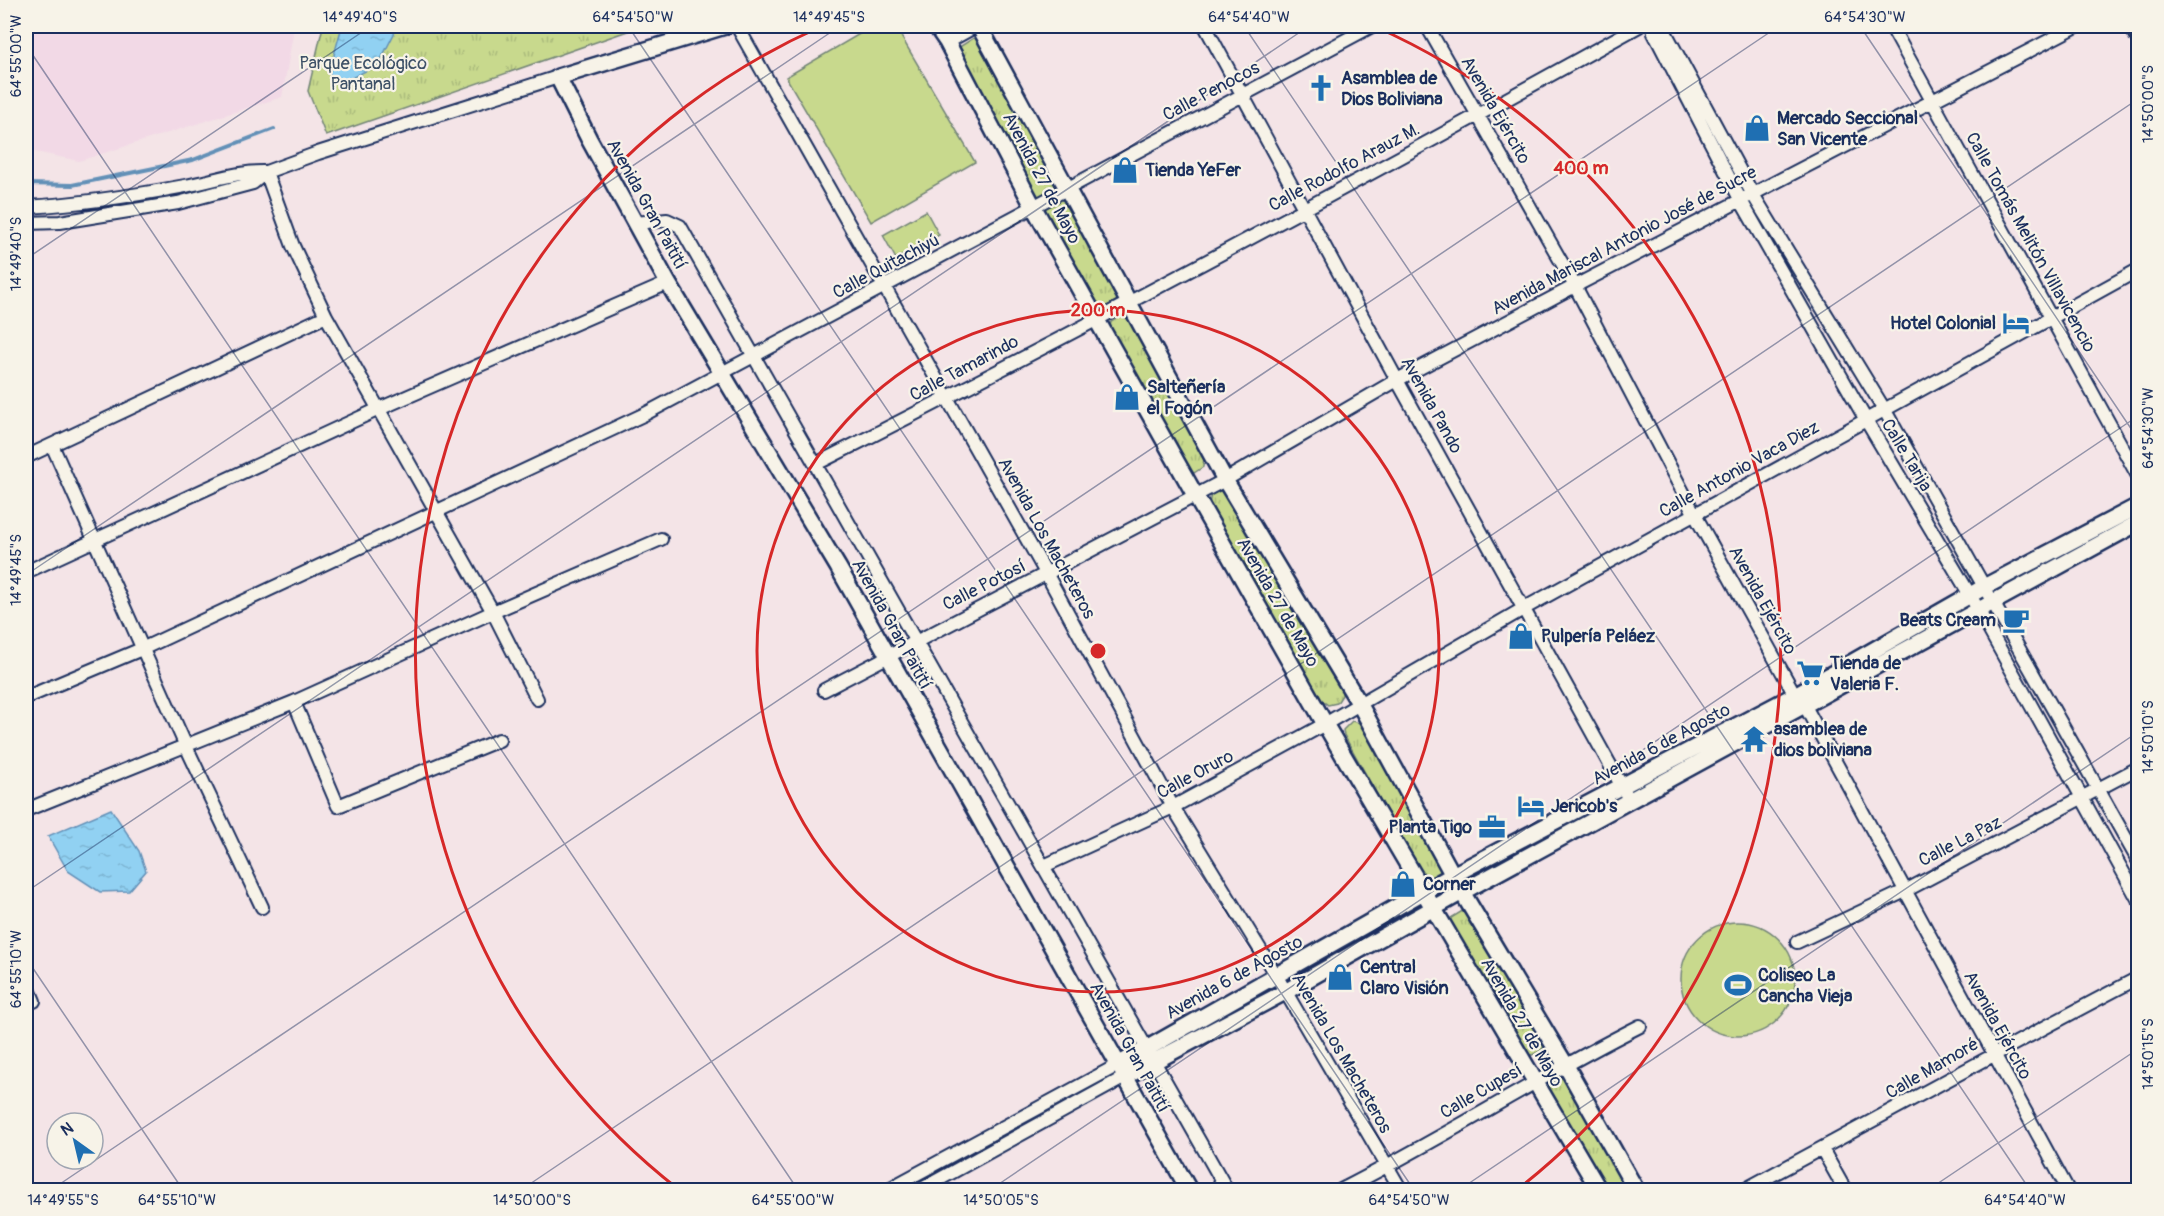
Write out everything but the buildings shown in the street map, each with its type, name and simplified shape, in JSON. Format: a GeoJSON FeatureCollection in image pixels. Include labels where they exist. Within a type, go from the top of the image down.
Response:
{"type":"FeatureCollection","features":[{"type":"Feature","properties":{"kind":"main road"},"geometry":{"type":"LineString","coordinates":[[558,77],[725,26]]}},
{"type":"Feature","properties":{"kind":"main road","name":"Avenida 27 de Mayo"},"geometry":{"type":"LineString","coordinates":[[936,26],[947,42],[1034,206],[1324,724],[1435,908],[1533,1082],[1599,1191]]}},
{"type":"Feature","properties":{"kind":"main road","name":"Avenida 27 de Mayo"},"geometry":{"type":"LineString","coordinates":[[978,26],[1225,480],[1359,703],[1462,892],[1565,1064],[1636,1191]]}},
{"type":"Feature","properties":{"kind":"main road"},"geometry":{"type":"LineString","coordinates":[[2133,26],[2139,36]]}},
{"type":"Feature","properties":{"kind":"main road","name":"Avenida Gran Paitití"},"geometry":{"type":"LineString","coordinates":[[558,77],[589,139],[668,283],[838,567],[1189,1191]]}},
{"type":"Feature","properties":{"kind":"main road","name":"Avenida 6 de Agosto"},"geometry":{"type":"LineString","coordinates":[[1149,1056],[1285,993],[1462,892],[1630,801],[1800,701],[1970,595],[2139,506]]}},
{"type":"Feature","properties":{"kind":"main road","name":"Avenida 6 de Agosto"},"geometry":{"type":"LineString","coordinates":[[1122,1071],[1277,977],[1453,875],[1622,786],[1800,701],[1994,603],[2139,523]]}},
{"type":"Feature","properties":{"kind":"street","name":"Avenida Los Macheteros"},"geometry":{"type":"LineString","coordinates":[[737,26],[1047,573],[1173,807],[1277,977],[1401,1191]]}},
{"type":"Feature","properties":{"kind":"street"},"geometry":{"type":"LineString","coordinates":[[947,42],[978,26]]}},
{"type":"Feature","properties":{"kind":"street","name":"Avenida Pando"},"geometry":{"type":"LineString","coordinates":[[1205,26],[1306,208],[1397,380],[1630,801]]}},
{"type":"Feature","properties":{"kind":"street","name":"Calle Penocos"},"geometry":{"type":"LineString","coordinates":[[1067,190],[1243,93],[1372,26]]}},
{"type":"Feature","properties":{"kind":"street","name":"Avenida Ejército"},"geometry":{"type":"LineString","coordinates":[[1427,26],[1575,286],[1695,514],[1905,891],[2068,1191]]}},
{"type":"Feature","properties":{"kind":"street","name":"Calle Rodolfo Arauz M."},"geometry":{"type":"LineString","coordinates":[[1127,302],[1479,115],[1639,26]]}},
{"type":"Feature","properties":{"kind":"street","name":"Calle Tarija"},"geometry":{"type":"LineString","coordinates":[[1653,26],[1653,33],[1740,199],[1866,420],[1970,595],[2081,799],[2139,898]]}},
{"type":"Feature","properties":{"kind":"street","name":"Calle Tarija"},"geometry":{"type":"LineString","coordinates":[[1662,26],[1752,193],[1884,409],[2139,860]]}},
{"type":"Feature","properties":{"kind":"street","name":"Calle Tomás Melitón Villavicencio"},"geometry":{"type":"LineString","coordinates":[[1891,26],[2139,476]]}},
{"type":"Feature","properties":{"kind":"street","name":"Avenida Mariscal Antonio José de Sucre"},"geometry":{"type":"LineString","coordinates":[[1225,480],[1397,380],[1740,199],[1933,102],[2077,26]]}},
{"type":"Feature","properties":{"kind":"street"},"geometry":{"type":"LineString","coordinates":[[26,223],[60,222],[178,203],[253,183],[267,172],[440,112],[558,77]]}},
{"type":"Feature","properties":{"kind":"street"},"geometry":{"type":"LineString","coordinates":[[26,207],[93,201],[189,185],[249,171],[267,172]]}},
{"type":"Feature","properties":{"kind":"street"},"geometry":{"type":"LineString","coordinates":[[267,172],[293,246],[326,316],[493,612],[537,699]]}},
{"type":"Feature","properties":{"kind":"street","name":"Calle Quitachiyú"},"geometry":{"type":"LineString","coordinates":[[32,695],[144,648],[724,374],[1067,190]]}},
{"type":"Feature","properties":{"kind":"street"},"geometry":{"type":"LineString","coordinates":[[635,223],[667,220],[680,226],[1227,1191]]}},
{"type":"Feature","properties":{"kind":"street","name":"Calle Antonio Vaca Diez"},"geometry":{"type":"LineString","coordinates":[[1359,703],[1523,609],[2139,270]]}},
{"type":"Feature","properties":{"kind":"street"},"geometry":{"type":"LineString","coordinates":[[26,572],[379,409],[668,283]]}},
{"type":"Feature","properties":{"kind":"street","name":"Calle Tamarindo"},"geometry":{"type":"LineString","coordinates":[[816,464],[948,398],[1127,302]]}},
{"type":"Feature","properties":{"kind":"street"},"geometry":{"type":"LineString","coordinates":[[26,457],[326,316]]}},
{"type":"Feature","properties":{"kind":"street"},"geometry":{"type":"LineString","coordinates":[[52,445],[185,744],[262,907]]}},
{"type":"Feature","properties":{"kind":"street","name":"Calle Potosí"},"geometry":{"type":"LineString","coordinates":[[824,690],[1225,480]]}},
{"type":"Feature","properties":{"kind":"street"},"geometry":{"type":"LineString","coordinates":[[26,810],[294,702],[660,538]]}},
{"type":"Feature","properties":{"kind":"street"},"geometry":{"type":"LineString","coordinates":[[294,702],[338,806],[499,740]]}},
{"type":"Feature","properties":{"kind":"street","name":"Calle Oruro"},"geometry":{"type":"LineString","coordinates":[[1044,866],[1173,807],[1359,703]]}},
{"type":"Feature","properties":{"kind":"street","name":"Calle La Paz"},"geometry":{"type":"LineString","coordinates":[[1797,942],[1905,891],[2139,768]]}},
{"type":"Feature","properties":{"kind":"street","name":"Calle Mamoré"},"geometry":{"type":"LineString","coordinates":[[1744,1191],[1939,1087],[1994,1054],[2139,978]]}},
{"type":"Feature","properties":{"kind":"street"},"geometry":{"type":"LineString","coordinates":[[26,982],[34,1001]]}},
{"type":"Feature","properties":{"kind":"street","name":"Calle Cupesí"},"geometry":{"type":"LineString","coordinates":[[1341,1191],[1387,1167],[1565,1064],[1640,1026]]}},
{"type":"Feature","properties":{"kind":"street","name":"Avenida 6 de Agosto"},"geometry":{"type":"LineString","coordinates":[[887,1191],[995,1132],[1122,1071]]}},
{"type":"Feature","properties":{"kind":"street","name":"Avenida 6 de Agosto"},"geometry":{"type":"LineString","coordinates":[[920,1191],[1002,1145],[1122,1071]]}},
{"type":"Feature","properties":{"kind":"street"},"geometry":{"type":"LineString","coordinates":[[995,1132],[1002,1145]]}},
{"type":"Feature","properties":{"kind":"street"},"geometry":{"type":"LineString","coordinates":[[1822,1149],[1845,1191]]}},
{"type":"Feature","properties":{"kind":"shaded area"},"geometry":{"type":"Polygon","coordinates":[[[26,26],[280,26],[294,28],[282,97],[79,161],[26,150],[26,26]]]}},
{"type":"Feature","properties":{"kind":"green space","name":"Parque Ecológico Pantanal"},"geometry":{"type":"Polygon","coordinates":[[[323,26],[642,26],[326,136],[308,91],[323,26]]]}},
{"type":"Feature","properties":{"kind":"green space"},"geometry":{"type":"Polygon","coordinates":[[[873,26],[895,26],[975,162],[871,222],[786,77],[873,26]]]}},
{"type":"Feature","properties":{"kind":"green space"},"geometry":{"type":"Polygon","coordinates":[[[980,34],[1061,188],[1035,199],[953,51],[980,34]]]}},
{"type":"Feature","properties":{"kind":"green space"},"geometry":{"type":"Polygon","coordinates":[[[1066,196],[1119,299],[1098,312],[1040,209],[1066,196]]]}},
{"type":"Feature","properties":{"kind":"green space"},"geometry":{"type":"Polygon","coordinates":[[[926,211],[939,235],[896,259],[883,235],[926,211]]]}},
{"type":"Feature","properties":{"kind":"green space"},"geometry":{"type":"Polygon","coordinates":[[[1119,317],[1129,318],[1204,457],[1203,467],[1194,473],[1184,469],[1109,330],[1111,322],[1119,317]]]}},
{"type":"Feature","properties":{"kind":"green space"},"geometry":{"type":"Polygon","coordinates":[[[1218,489],[1224,489],[1342,687],[1342,695],[1337,703],[1328,705],[1320,699],[1209,504],[1211,494],[1218,489]]]}},
{"type":"Feature","properties":{"kind":"green space"},"geometry":{"type":"Polygon","coordinates":[[[1352,721],[1359,723],[1447,872],[1427,884],[1344,735],[1343,730],[1352,721]]]}},
{"type":"Feature","properties":{"kind":"green space"},"geometry":{"type":"Polygon","coordinates":[[[1464,910],[1547,1043],[1537,1053],[1524,1055],[1450,921],[1464,910]]]}},
{"type":"Feature","properties":{"kind":"green space","name":"Coliseo La Cancha Vieja"},"geometry":{"type":"Polygon","coordinates":[[[1738,922],[1760,926],[1770,931],[1786,947],[1791,957],[1795,979],[1791,1001],[1786,1011],[1770,1027],[1760,1032],[1738,1036],[1716,1032],[1706,1027],[1690,1011],[1685,1001],[1681,979],[1685,957],[1690,947],[1706,931],[1716,926],[1738,922]]]}},
{"type":"Feature","properties":{"kind":"green space"},"geometry":{"type":"Polygon","coordinates":[[[1562,1077],[1566,1077],[1629,1190],[1605,1190],[1545,1088],[1562,1077]]]}},
{"type":"Feature","properties":{"kind":"water"},"geometry":{"type":"Polygon","coordinates":[[[342,26],[398,26],[378,65],[337,85],[329,73],[342,26]]]}},
{"type":"Feature","properties":{"kind":"water"},"geometry":{"type":"Polygon","coordinates":[[[111,809],[139,851],[146,871],[129,891],[100,892],[68,871],[48,836],[111,809]]]}},
{"type":"Feature","properties":{"kind":"waterway"},"geometry":{"type":"LineString","coordinates":[[26,184],[72,185],[193,160],[274,129]]}},
{"type":"Feature","properties":{"kind":"place","name":"Asamblea de Dios Boliviana"},"geometry":{"type":"Point","coordinates":[1321,88]}},
{"type":"Feature","properties":{"kind":"place","name":"Mercado Seccional San Vicente"},"geometry":{"type":"Point","coordinates":[1757,128]}},
{"type":"Feature","properties":{"kind":"place","name":"Tienda YeFer"},"geometry":{"type":"Point","coordinates":[1125,170]}},
{"type":"Feature","properties":{"kind":"place","name":"Hotel Colonial"},"geometry":{"type":"Point","coordinates":[2016,323]}},
{"type":"Feature","properties":{"kind":"place","name":"Salteñería el Fogón"},"geometry":{"type":"Point","coordinates":[1127,397]}},
{"type":"Feature","properties":{"kind":"place","name":"Beats Cream"},"geometry":{"type":"Point","coordinates":[2016,620]}},
{"type":"Feature","properties":{"kind":"place","name":"Pulpería Peláez"},"geometry":{"type":"Point","coordinates":[1521,636]}},
{"type":"Feature","properties":{"kind":"place","name":"Tienda de Valeria F."},"geometry":{"type":"Point","coordinates":[1810,673]}},
{"type":"Feature","properties":{"kind":"place","name":"asamblea de dios boliviana"},"geometry":{"type":"Point","coordinates":[1754,739]}},
{"type":"Feature","properties":{"kind":"place","name":"Jericob's"},"geometry":{"type":"Point","coordinates":[1531,806]}},
{"type":"Feature","properties":{"kind":"place","name":"Planta Tigo"},"geometry":{"type":"Point","coordinates":[1492,827]}},
{"type":"Feature","properties":{"kind":"place","name":"Corner"},"geometry":{"type":"Point","coordinates":[1403,884]}},
{"type":"Feature","properties":{"kind":"place","name":"Central Claro Visión"},"geometry":{"type":"Point","coordinates":[1340,977]}},
{"type":"Feature","properties":{"kind":"place","name":"Coliseo La Cancha Vieja"},"geometry":{"type":"Point","coordinates":[1738,985]}}]}
